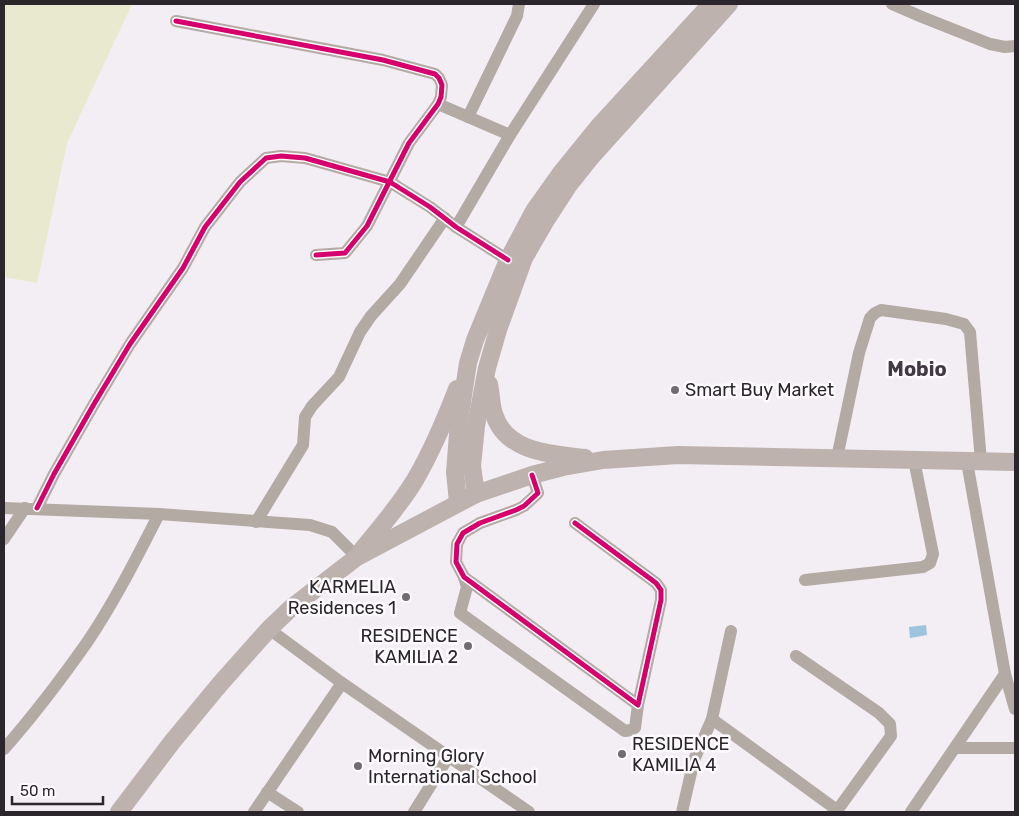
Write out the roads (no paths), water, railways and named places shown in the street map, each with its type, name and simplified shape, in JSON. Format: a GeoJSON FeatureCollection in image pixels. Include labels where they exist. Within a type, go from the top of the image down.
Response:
{"type":"FeatureCollection","features":[{"type":"Feature","properties":{"kind":"street"},"geometry":{"type":"LineString","coordinates":[[468,117],[517,16],[519,4]]}},
{"type":"Feature","properties":{"kind":"street"},"geometry":{"type":"LineString","coordinates":[[456,227],[510,135],[594,4]]}},
{"type":"Feature","properties":{"kind":"street"},"geometry":{"type":"LineString","coordinates":[[356,557],[403,499],[416,479],[436,440],[508,260],[534,211],[561,173],[600,125],[711,4]]}},
{"type":"Feature","properties":{"kind":"street"},"geometry":{"type":"LineString","coordinates":[[476,494],[472,466],[476,426],[487,368],[498,330],[524,258],[568,186],[592,156],[730,4]]}},
{"type":"Feature","properties":{"kind":"street"},"geometry":{"type":"LineString","coordinates":[[892,4],[990,44],[1005,47],[1015,46]]}},
{"type":"Feature","properties":{"kind":"street"},"geometry":{"type":"LineString","coordinates":[[176,20],[382,60],[435,74],[439,78],[442,85],[438,104],[409,143],[367,226],[346,253],[316,255]]}},
{"type":"Feature","properties":{"kind":"street"},"geometry":{"type":"LineString","coordinates":[[438,104],[510,135]]}},
{"type":"Feature","properties":{"kind":"street"},"geometry":{"type":"LineString","coordinates":[[4,539],[31,508],[130,344],[183,268],[205,227],[240,182],[266,158],[281,156],[305,158],[390,182],[508,260]]}},
{"type":"Feature","properties":{"kind":"street"},"geometry":{"type":"LineString","coordinates":[[256,522],[303,445],[305,417],[312,406],[339,377],[360,332],[371,316],[400,284],[444,218]]}},
{"type":"Feature","properties":{"kind":"street"},"geometry":{"type":"LineString","coordinates":[[837,458],[859,353],[870,318],[881,310],[946,319],[964,324],[970,332],[974,462],[1005,674],[1015,709]]}},
{"type":"Feature","properties":{"kind":"street"},"geometry":{"type":"LineString","coordinates":[[458,502],[455,472],[459,422],[468,363]]}},
{"type":"Feature","properties":{"kind":"street"},"geometry":{"type":"LineString","coordinates":[[487,368],[494,414],[503,432],[516,442],[534,450],[603,460]]}},
{"type":"Feature","properties":{"kind":"street"},"geometry":{"type":"LineString","coordinates":[[119,812],[220,684],[269,629],[291,608],[356,557],[476,494],[532,475],[563,467],[603,460],[678,455],[1015,462]]}},
{"type":"Feature","properties":{"kind":"street"},"geometry":{"type":"LineString","coordinates":[[805,580],[923,567],[930,562],[933,554],[914,460]]}},
{"type":"Feature","properties":{"kind":"street"},"geometry":{"type":"LineString","coordinates":[[532,475],[538,493],[531,500],[516,510],[480,523],[463,533],[457,544],[456,562],[467,587],[460,613],[625,731],[631,730],[635,728],[638,705],[661,600],[661,590],[656,583],[575,523]]}},
{"type":"Feature","properties":{"kind":"street"},"geometry":{"type":"LineString","coordinates":[[4,508],[159,514],[310,525],[332,532],[356,557]]}},
{"type":"Feature","properties":{"kind":"street"},"geometry":{"type":"LineString","coordinates":[[4,749],[56,685],[89,640],[115,597],[159,514]]}},
{"type":"Feature","properties":{"kind":"street"},"geometry":{"type":"LineString","coordinates":[[464,577],[638,705]]}},
{"type":"Feature","properties":{"kind":"street"},"geometry":{"type":"LineString","coordinates":[[269,629],[529,812]]}},
{"type":"Feature","properties":{"kind":"street"},"geometry":{"type":"LineString","coordinates":[[682,812],[694,760],[712,719],[731,631]]}},
{"type":"Feature","properties":{"kind":"street"},"geometry":{"type":"LineString","coordinates":[[712,719],[837,811],[892,736],[890,724],[879,713],[796,656]]}},
{"type":"Feature","properties":{"kind":"street"},"geometry":{"type":"LineString","coordinates":[[911,812],[1005,674]]}},
{"type":"Feature","properties":{"kind":"street"},"geometry":{"type":"LineString","coordinates":[[254,812],[342,682]]}},
{"type":"Feature","properties":{"kind":"street"},"geometry":{"type":"LineString","coordinates":[[955,748],[1015,748]]}},
{"type":"Feature","properties":{"kind":"street"},"geometry":{"type":"LineString","coordinates":[[414,812],[449,756]]}},
{"type":"Feature","properties":{"kind":"street"},"geometry":{"type":"LineString","coordinates":[[267,792],[298,812]]}},
{"type":"Feature","properties":{"kind":"water"},"geometry":{"type":"Polygon","coordinates":[[[926,625],[927,635],[910,638],[909,627],[926,625]]]}},
{"type":"Feature","properties":{"kind":"place","name":"Smart Buy Market"},"geometry":{"type":"Point","coordinates":[675,390]}},
{"type":"Feature","properties":{"kind":"place","name":"KARMELIA Residences 1"},"geometry":{"type":"Point","coordinates":[406,597]}},
{"type":"Feature","properties":{"kind":"place","name":"RESIDENCE KAMILIA 2"},"geometry":{"type":"Point","coordinates":[468,646]}},
{"type":"Feature","properties":{"kind":"place","name":"RESIDENCE KAMILIA 4"},"geometry":{"type":"Point","coordinates":[622,754]}},
{"type":"Feature","properties":{"kind":"place","name":"Morning Glory International School"},"geometry":{"type":"Point","coordinates":[358,766]}},
{"type":"Feature","properties":{"kind":"district","name":"Mobio"},"geometry":{"type":"Point","coordinates":[917,369]}}]}
